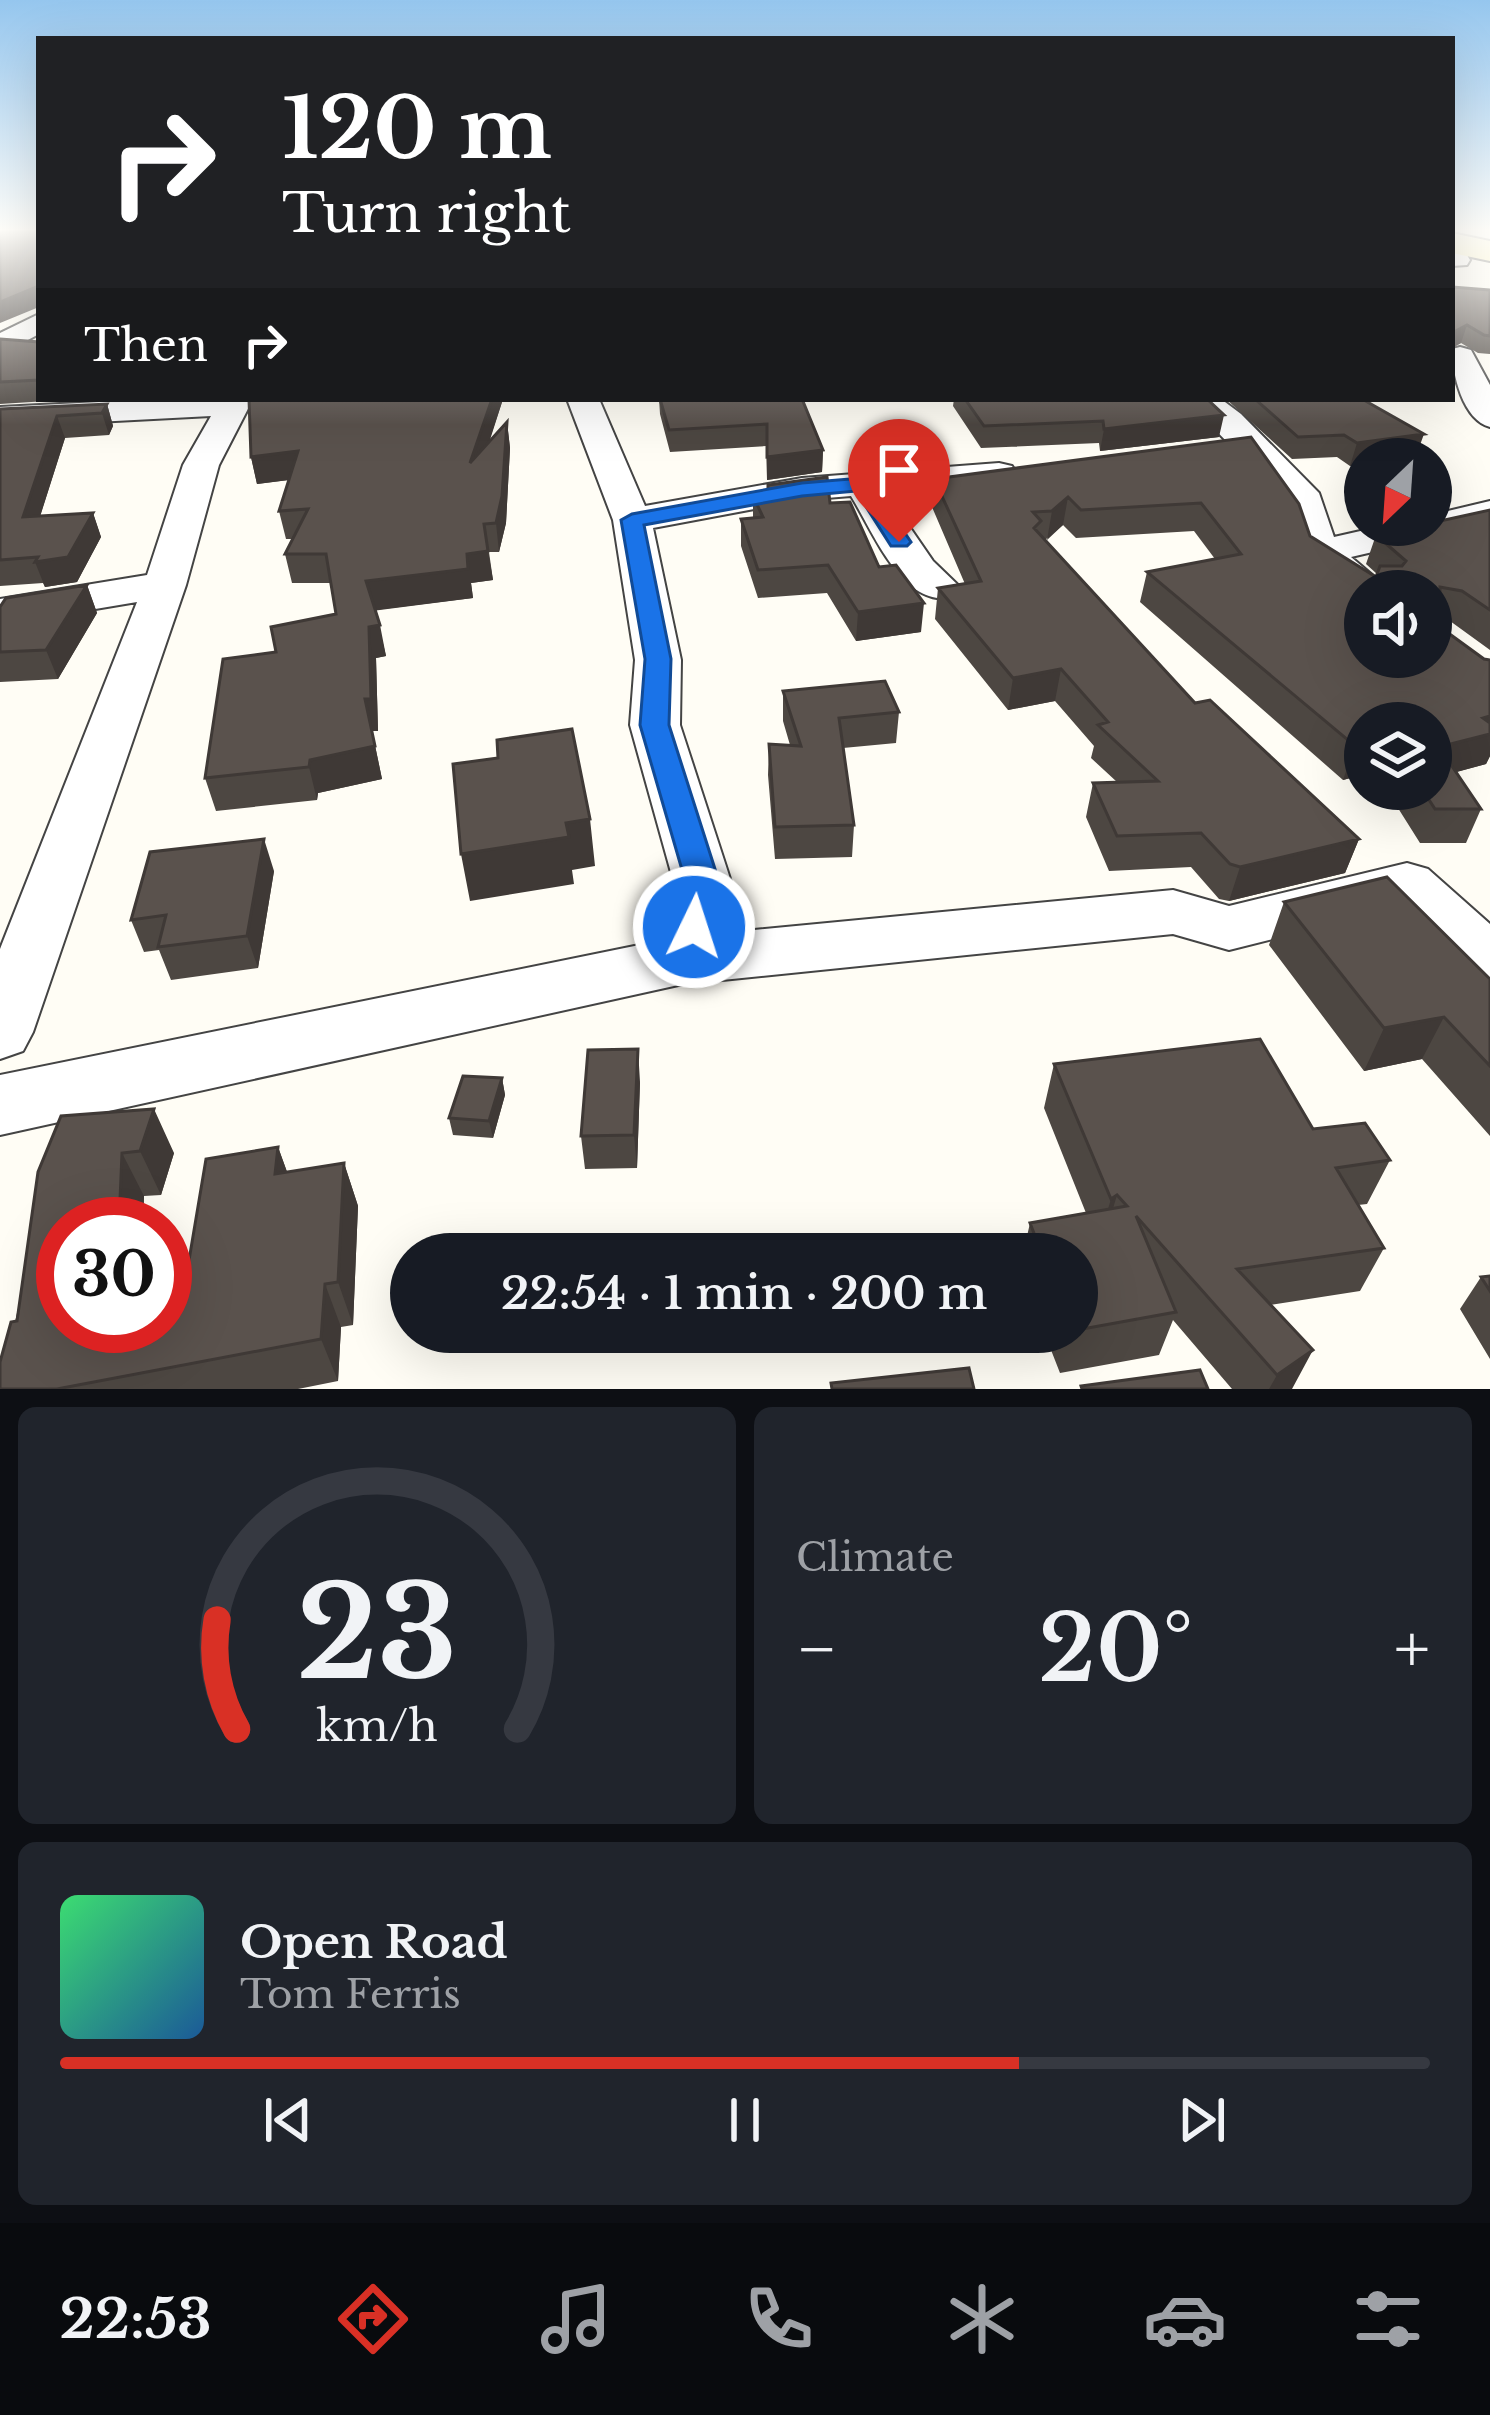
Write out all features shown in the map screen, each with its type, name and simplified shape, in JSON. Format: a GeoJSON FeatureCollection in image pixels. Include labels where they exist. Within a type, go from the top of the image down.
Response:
{"type":"FeatureCollection","features":[{"type":"Feature","properties":{"kind":"street"},"geometry":{"type":"LineString","coordinates":[[0,346],[36,324]]}},
{"type":"Feature","properties":{"kind":"street"},"geometry":{"type":"LineString","coordinates":[[1460,356],[1490,417]]}},
{"type":"Feature","properties":{"kind":"street"},"geometry":{"type":"LineString","coordinates":[[0,417],[236,402]]}},
{"type":"Feature","properties":{"kind":"street"},"geometry":{"type":"LineString","coordinates":[[0,1032],[165,585],[201,465],[236,402]]}},
{"type":"Feature","properties":{"kind":"street"},"geometry":{"type":"LineString","coordinates":[[585,402],[632,520],[658,659],[655,725],[706,894],[683,960]]}},
{"type":"Feature","properties":{"kind":"street"},"geometry":{"type":"LineString","coordinates":[[1204,402],[1306,501],[1318,553],[1344,572]]}},
{"type":"Feature","properties":{"kind":"street"},"geometry":{"type":"LineString","coordinates":[[1217,454],[1255,447]]}},
{"type":"Feature","properties":{"kind":"street"},"geometry":{"type":"LineString","coordinates":[[632,520],[802,490],[1028,472]]}},
{"type":"Feature","properties":{"kind":"street"},"geometry":{"type":"LineString","coordinates":[[862,484],[918,570],[940,588]]}},
{"type":"Feature","properties":{"kind":"street"},"geometry":{"type":"LineString","coordinates":[[1318,553],[1490,513]]}},
{"type":"Feature","properties":{"kind":"street"},"geometry":{"type":"LineString","coordinates":[[0,612],[165,585]]}},
{"type":"Feature","properties":{"kind":"street"},"geometry":{"type":"LineString","coordinates":[[0,1106],[683,960],[1173,912],[1229,928],[1407,884],[1490,961]]}},
{"type":"Feature","properties":{"kind":"building"},"geometry":{"type":"Polygon","coordinates":[[[1455,296],[1490,296],[1490,336],[1467,325],[1455,331],[1455,296]]]}},
{"type":"Feature","properties":{"kind":"building"},"geometry":{"type":"Polygon","coordinates":[[[0,339],[36,342],[36,380],[0,382],[0,339]]]}},
{"type":"Feature","properties":{"kind":"building"},"geometry":{"type":"Polygon","coordinates":[[[249,402],[491,402],[470,463],[507,422],[496,523],[484,524],[488,551],[467,554],[468,569],[366,581],[380,625],[369,627],[371,699],[365,699],[375,746],[310,760],[309,767],[205,778],[223,659],[276,652],[271,627],[336,614],[326,554],[285,554],[308,509],[279,511],[298,451],[251,457],[249,402]]]}},
{"type":"Feature","properties":{"kind":"building"},"geometry":{"type":"Polygon","coordinates":[[[661,402],[803,402],[823,450],[767,457],[767,424],[669,430],[661,402]]]}},
{"type":"Feature","properties":{"kind":"building"},"geometry":{"type":"Polygon","coordinates":[[[967,402],[1210,402],[1224,415],[1104,429],[1103,421],[984,426],[967,402]]]}},
{"type":"Feature","properties":{"kind":"building"},"geometry":{"type":"Polygon","coordinates":[[[1258,402],[1367,402],[1424,434],[1394,438],[1298,437],[1258,402]]]}},
{"type":"Feature","properties":{"kind":"building"},"geometry":{"type":"Polygon","coordinates":[[[107,404],[102,413],[57,416],[23,517],[93,513],[68,557],[0,560],[0,409],[107,404]]]}},
{"type":"Feature","properties":{"kind":"building"},"geometry":{"type":"Polygon","coordinates":[[[1251,437],[1299,504],[1310,536],[1365,570],[1344,570],[1344,678],[1452,678],[1452,636],[1490,660],[1490,716],[1483,718],[1490,723],[1490,734],[1452,744],[1452,702],[1344,702],[1344,737],[1147,572],[1241,554],[1201,503],[1081,510],[1068,497],[1052,511],[1033,512],[1041,521],[1034,528],[1195,703],[1210,700],[1359,839],[1240,867],[1230,864],[1201,833],[1117,836],[1093,783],[1158,781],[1098,725],[1108,722],[1061,669],[1013,678],[938,588],[981,581],[934,479],[1251,437]]]}},
{"type":"Feature","properties":{"kind":"building"},"geometry":{"type":"Polygon","coordinates":[[[827,477],[830,503],[850,502],[879,567],[896,565],[924,603],[858,612],[828,565],[758,570],[741,519],[763,517],[753,496],[768,495],[768,485],[827,477]]]}},
{"type":"Feature","properties":{"kind":"building"},"geometry":{"type":"Polygon","coordinates":[[[1490,510],[1490,610],[1452,589],[1452,570],[1379,570],[1406,561],[1389,546],[1452,546],[1452,518],[1490,510]]]}},
{"type":"Feature","properties":{"kind":"building"},"geometry":{"type":"Polygon","coordinates":[[[87,585],[46,650],[0,652],[0,607],[6,598],[87,585]]]}},
{"type":"Feature","properties":{"kind":"building"},"geometry":{"type":"Polygon","coordinates":[[[885,681],[899,712],[839,718],[854,825],[775,827],[769,744],[801,746],[783,691],[885,681]]]}},
{"type":"Feature","properties":{"kind":"building"},"geometry":{"type":"Polygon","coordinates":[[[572,729],[590,819],[566,823],[569,837],[461,854],[453,764],[498,758],[497,740],[572,729]]]}},
{"type":"Feature","properties":{"kind":"building"},"geometry":{"type":"Polygon","coordinates":[[[1452,766],[1481,809],[1452,809],[1452,766]]]}},
{"type":"Feature","properties":{"kind":"building"},"geometry":{"type":"Polygon","coordinates":[[[264,839],[247,936],[158,947],[166,915],[131,920],[150,852],[264,839]]]}},
{"type":"Feature","properties":{"kind":"building"},"geometry":{"type":"Polygon","coordinates":[[[1387,877],[1490,979],[1490,1066],[1444,1017],[1384,1028],[1284,902],[1387,877]]]}},
{"type":"Feature","properties":{"kind":"building"},"geometry":{"type":"Polygon","coordinates":[[[1260,1039],[1313,1129],[1365,1123],[1390,1160],[1336,1168],[1384,1248],[1237,1269],[1313,1350],[1277,1375],[1136,1216],[1176,1312],[1098,1326],[1098,1233],[1034,1233],[1030,1223],[1127,1206],[1117,1195],[1111,1199],[1054,1064],[1260,1039]]]}},
{"type":"Feature","properties":{"kind":"building"},"geometry":{"type":"Polygon","coordinates":[[[638,1049],[634,1135],[581,1136],[588,1050],[638,1049]]]}},
{"type":"Feature","properties":{"kind":"building"},"geometry":{"type":"Polygon","coordinates":[[[463,1076],[502,1078],[489,1121],[449,1118],[463,1076]]]}},
{"type":"Feature","properties":{"kind":"building"},"geometry":{"type":"Polygon","coordinates":[[[154,1109],[140,1151],[122,1153],[120,1197],[36,1197],[36,1353],[192,1353],[192,1242],[206,1159],[278,1147],[275,1174],[344,1163],[338,1282],[325,1284],[321,1339],[57,1389],[0,1389],[0,1362],[11,1322],[17,1321],[38,1172],[61,1116],[154,1109]]]}},
{"type":"Feature","properties":{"kind":"building"},"geometry":{"type":"Polygon","coordinates":[[[969,1368],[974,1389],[832,1389],[831,1383],[969,1368]]]}},
{"type":"Feature","properties":{"kind":"building"},"geometry":{"type":"Polygon","coordinates":[[[1200,1370],[1208,1389],[1081,1386],[1200,1370]]]}},
{"type":"Feature","properties":{"kind":"route"},"geometry":{"type":"LineString","coordinates":[[694,927],[706,894],[655,725],[658,659],[632,520],[862,484],[899,542]]}}]}
